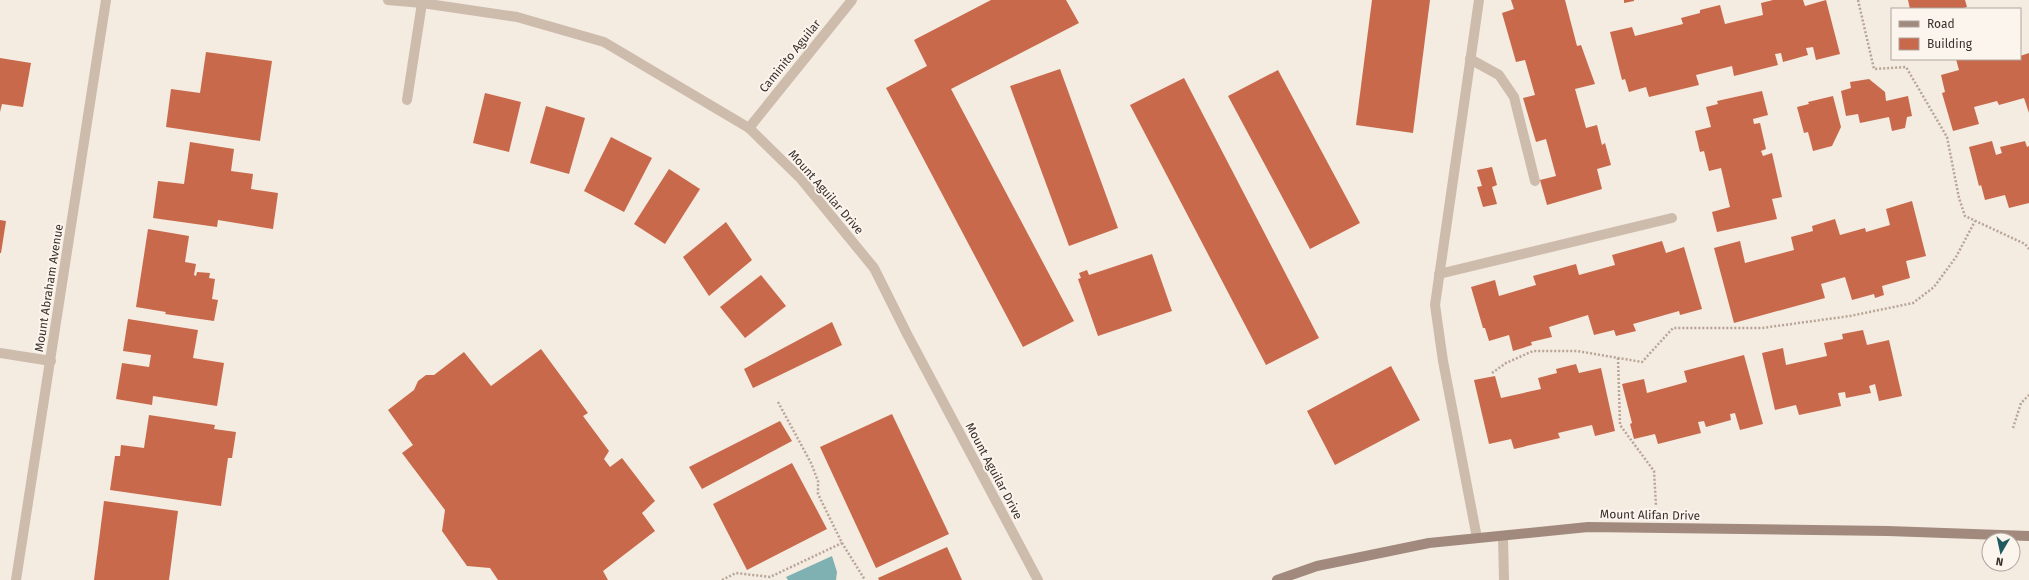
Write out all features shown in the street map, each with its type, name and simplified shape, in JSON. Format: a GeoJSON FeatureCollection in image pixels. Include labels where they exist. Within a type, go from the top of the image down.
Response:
{"type":"FeatureCollection","features":[{"type":"Feature","properties":{"kind":"main road","name":"Mount Alifan Drive"},"geometry":{"type":"LineString","coordinates":[[1276,580],[1324,564],[1429,543],[1588,527],[1888,531],[2029,536]]}},
{"type":"Feature","properties":{"kind":"street","name":"Mount Abraham Avenue"},"geometry":{"type":"LineString","coordinates":[[16,580],[106,0]]}},
{"type":"Feature","properties":{"kind":"street","name":"Mount Aguilar Drive"},"geometry":{"type":"LineString","coordinates":[[388,0],[422,3],[517,17],[604,42],[749,128],[801,179],[874,268],[906,334],[1038,580]]}},
{"type":"Feature","properties":{"kind":"street","name":"Caminito Aguilar"},"geometry":{"type":"LineString","coordinates":[[749,128],[852,0]]}},
{"type":"Feature","properties":{"kind":"street"},"geometry":{"type":"LineString","coordinates":[[1477,538],[1443,361],[1435,305],[1438,274],[1479,0]]}},
{"type":"Feature","properties":{"kind":"street"},"geometry":{"type":"LineString","coordinates":[[407,100],[422,3]]}},
{"type":"Feature","properties":{"kind":"street"},"geometry":{"type":"LineString","coordinates":[[1470,59],[1498,75],[1514,97],[1535,181]]}},
{"type":"Feature","properties":{"kind":"street"},"geometry":{"type":"LineString","coordinates":[[1438,274],[1672,218]]}},
{"type":"Feature","properties":{"kind":"street"},"geometry":{"type":"LineString","coordinates":[[0,353],[51,361]]}},
{"type":"Feature","properties":{"kind":"street"},"geometry":{"type":"LineString","coordinates":[[1503,536],[1504,580]]}},
{"type":"Feature","properties":{"kind":"path"},"geometry":{"type":"LineString","coordinates":[[1858,0],[1874,69],[1906,67],[1947,137],[1959,198],[1965,216],[2025,244],[2029,249]]}},
{"type":"Feature","properties":{"kind":"path"},"geometry":{"type":"LineString","coordinates":[[1492,373],[1506,363],[1533,351],[1577,351],[1642,362],[1673,328],[1762,328],[1850,316],[1913,303],[1934,287],[1956,257],[1975,220]]}},
{"type":"Feature","properties":{"kind":"path"},"geometry":{"type":"LineString","coordinates":[[1618,358],[1620,425],[1654,471],[1658,528]]}},
{"type":"Feature","properties":{"kind":"path"},"geometry":{"type":"LineString","coordinates":[[2013,428],[2021,403],[2029,395]]}},
{"type":"Feature","properties":{"kind":"path"},"geometry":{"type":"LineString","coordinates":[[778,402],[811,463],[818,481],[818,494],[842,543],[865,580]]}},
{"type":"Feature","properties":{"kind":"path"},"geometry":{"type":"LineString","coordinates":[[722,580],[736,573],[770,577],[842,543]]}},
{"type":"Feature","properties":{"kind":"water"},"geometry":{"type":"Polygon","coordinates":[[[832,556],[837,572],[836,580],[788,580],[786,577],[832,556]]]}},
{"type":"Feature","properties":{"kind":"building"},"geometry":{"type":"Polygon","coordinates":[[[991,0],[1066,0],[1079,23],[951,89],[1074,321],[1023,347],[886,88],[927,66],[914,40],[991,0]]]}},
{"type":"Feature","properties":{"kind":"building"},"geometry":{"type":"Polygon","coordinates":[[[1372,0],[1430,0],[1413,133],[1356,125],[1372,0]]]}},
{"type":"Feature","properties":{"kind":"building"},"geometry":{"type":"Polygon","coordinates":[[[1511,0],[1565,0],[1577,46],[1581,45],[1595,84],[1575,89],[1586,128],[1597,125],[1602,145],[1605,143],[1611,165],[1597,169],[1602,189],[1547,205],[1540,180],[1556,176],[1546,139],[1536,142],[1523,98],[1535,95],[1525,60],[1516,62],[1502,13],[1514,9],[1511,0]]]}},
{"type":"Feature","properties":{"kind":"building"},"geometry":{"type":"Polygon","coordinates":[[[1624,0],[1634,0],[1634,1],[1624,3],[1624,0]]]}},
{"type":"Feature","properties":{"kind":"building"},"geometry":{"type":"Polygon","coordinates":[[[1773,0],[1803,0],[1805,6],[1826,0],[1840,54],[1816,60],[1813,47],[1806,48],[1808,55],[1783,62],[1781,53],[1775,54],[1778,65],[1734,76],[1732,66],[1696,75],[1699,85],[1649,97],[1646,87],[1629,92],[1625,79],[1622,80],[1610,32],[1632,27],[1635,36],[1683,24],[1681,18],[1700,13],[1700,10],[1720,5],[1725,24],[1763,15],[1761,3],[1773,0]]]}},
{"type":"Feature","properties":{"kind":"building"},"geometry":{"type":"Polygon","coordinates":[[[1908,0],[1965,0],[1967,7],[1964,8],[1910,8],[1908,0]]]}},
{"type":"Feature","properties":{"kind":"building"},"geometry":{"type":"Polygon","coordinates":[[[206,52],[272,61],[260,141],[166,127],[171,89],[200,93],[206,52]]]}},
{"type":"Feature","properties":{"kind":"building"},"geometry":{"type":"Polygon","coordinates":[[[2029,53],[2029,113],[2024,98],[1999,105],[1997,101],[1974,107],[1979,124],[1953,131],[1942,93],[1945,92],[1941,75],[1959,70],[1956,60],[2021,60],[2021,56],[2029,53]]]}},
{"type":"Feature","properties":{"kind":"building"},"geometry":{"type":"Polygon","coordinates":[[[0,58],[31,63],[23,107],[2,104],[0,112],[0,58]]]}},
{"type":"Feature","properties":{"kind":"building"},"geometry":{"type":"Polygon","coordinates":[[[1060,69],[1118,228],[1069,246],[1010,86],[1060,69]]]}},
{"type":"Feature","properties":{"kind":"building"},"geometry":{"type":"Polygon","coordinates":[[[1278,70],[1360,223],[1310,249],[1228,96],[1278,70]]]}},
{"type":"Feature","properties":{"kind":"building"},"geometry":{"type":"Polygon","coordinates":[[[1184,78],[1319,338],[1266,365],[1130,105],[1184,78]]]}},
{"type":"Feature","properties":{"kind":"building"},"geometry":{"type":"Polygon","coordinates":[[[1869,79],[1885,92],[1886,101],[1908,96],[1912,116],[1907,117],[1905,128],[1892,131],[1889,117],[1860,123],[1858,114],[1846,116],[1841,91],[1851,88],[1850,82],[1869,79]]]}},
{"type":"Feature","properties":{"kind":"building"},"geometry":{"type":"Polygon","coordinates":[[[1762,91],[1768,115],[1753,119],[1754,124],[1760,123],[1766,149],[1761,151],[1763,156],[1772,153],[1782,197],[1772,199],[1777,219],[1717,232],[1712,212],[1730,207],[1721,168],[1709,171],[1704,151],[1700,152],[1695,131],[1711,127],[1706,107],[1718,104],[1717,101],[1762,91]]]}},
{"type":"Feature","properties":{"kind":"building"},"geometry":{"type":"Polygon","coordinates":[[[485,93],[521,102],[509,152],[473,143],[485,93]]]}},
{"type":"Feature","properties":{"kind":"building"},"geometry":{"type":"Polygon","coordinates":[[[1833,96],[1841,127],[1832,146],[1813,151],[1808,132],[1804,133],[1797,107],[1809,104],[1808,102],[1833,96]]]}},
{"type":"Feature","properties":{"kind":"building"},"geometry":{"type":"Polygon","coordinates":[[[546,106],[585,118],[569,174],[530,163],[546,106]]]}},
{"type":"Feature","properties":{"kind":"building"},"geometry":{"type":"Polygon","coordinates":[[[611,137],[652,158],[624,212],[584,191],[611,137]]]}},
{"type":"Feature","properties":{"kind":"building"},"geometry":{"type":"Polygon","coordinates":[[[1992,141],[1996,155],[2002,153],[2000,147],[2025,141],[2027,147],[2029,146],[2029,203],[2009,208],[2005,195],[1985,200],[1981,185],[1979,186],[1969,147],[1992,141]]]}},
{"type":"Feature","properties":{"kind":"building"},"geometry":{"type":"Polygon","coordinates":[[[190,142],[234,149],[231,171],[253,174],[251,189],[278,193],[273,229],[218,220],[217,227],[153,218],[158,181],[184,184],[190,142]]]}},
{"type":"Feature","properties":{"kind":"building"},"geometry":{"type":"Polygon","coordinates":[[[1492,167],[1497,185],[1492,187],[1497,204],[1483,207],[1477,187],[1482,186],[1477,170],[1492,167]]]}},
{"type":"Feature","properties":{"kind":"building"},"geometry":{"type":"Polygon","coordinates":[[[669,169],[700,189],[665,244],[634,224],[669,169]]]}},
{"type":"Feature","properties":{"kind":"building"},"geometry":{"type":"Polygon","coordinates":[[[1912,201],[1926,256],[1906,261],[1910,278],[1882,286],[1884,295],[1875,298],[1874,294],[1852,300],[1845,277],[1821,284],[1825,298],[1734,323],[1714,248],[1740,241],[1745,263],[1794,250],[1791,237],[1813,231],[1812,226],[1835,219],[1840,235],[1865,228],[1866,232],[1890,225],[1886,209],[1912,201]]]}},
{"type":"Feature","properties":{"kind":"building"},"geometry":{"type":"Polygon","coordinates":[[[0,220],[6,221],[1,253],[0,253],[0,220]]]}},
{"type":"Feature","properties":{"kind":"building"},"geometry":{"type":"Polygon","coordinates":[[[726,222],[752,260],[709,296],[683,257],[726,222]]]}},
{"type":"Feature","properties":{"kind":"building"},"geometry":{"type":"Polygon","coordinates":[[[148,229],[189,236],[185,262],[196,264],[194,275],[196,276],[197,272],[210,273],[209,278],[215,279],[212,299],[218,300],[214,321],[165,314],[166,312],[136,307],[148,229]]]}},
{"type":"Feature","properties":{"kind":"building"},"geometry":{"type":"Polygon","coordinates":[[[1662,241],[1666,253],[1684,247],[1702,309],[1680,315],[1679,311],[1633,324],[1636,331],[1616,336],[1614,330],[1594,335],[1588,315],[1549,327],[1552,337],[1531,342],[1532,345],[1513,351],[1509,335],[1489,341],[1485,328],[1483,328],[1471,287],[1495,280],[1499,296],[1536,285],[1533,276],[1576,264],[1579,275],[1615,265],[1612,255],[1662,241]]]}},
{"type":"Feature","properties":{"kind":"building"},"geometry":{"type":"Polygon","coordinates":[[[1152,254],[1172,311],[1098,336],[1078,279],[1081,278],[1079,273],[1087,270],[1089,275],[1152,254]]]}},
{"type":"Feature","properties":{"kind":"building"},"geometry":{"type":"Polygon","coordinates":[[[761,275],[786,306],[745,338],[720,307],[761,275]]]}},
{"type":"Feature","properties":{"kind":"building"},"geometry":{"type":"Polygon","coordinates":[[[128,319],[198,330],[193,358],[224,363],[217,406],[153,396],[152,405],[116,399],[122,363],[149,367],[151,355],[123,351],[128,319]]]}},
{"type":"Feature","properties":{"kind":"building"},"geometry":{"type":"Polygon","coordinates":[[[832,322],[842,345],[753,388],[744,369],[832,322]]]}},
{"type":"Feature","properties":{"kind":"building"},"geometry":{"type":"Polygon","coordinates":[[[1863,330],[1867,345],[1889,340],[1902,396],[1879,401],[1875,384],[1869,386],[1871,393],[1846,398],[1845,392],[1838,393],[1841,406],[1799,415],[1796,405],[1775,410],[1762,353],[1783,348],[1786,365],[1827,356],[1824,343],[1843,339],[1842,334],[1863,330]]]}},
{"type":"Feature","properties":{"kind":"building"},"geometry":{"type":"Polygon","coordinates":[[[541,349],[588,413],[583,416],[609,451],[604,459],[610,467],[622,458],[655,501],[642,513],[655,531],[603,571],[608,580],[498,580],[490,568],[467,566],[442,531],[445,510],[402,453],[413,445],[388,410],[414,390],[418,381],[426,375],[434,375],[464,352],[491,386],[541,349]]]}},
{"type":"Feature","properties":{"kind":"building"},"geometry":{"type":"Polygon","coordinates":[[[1744,355],[1763,424],[1740,430],[1735,413],[1730,414],[1731,420],[1706,427],[1704,421],[1698,422],[1701,433],[1658,444],[1655,434],[1634,439],[1630,424],[1632,423],[1622,384],[1644,379],[1647,393],[1687,382],[1684,371],[1744,355]]]}},
{"type":"Feature","properties":{"kind":"building"},"geometry":{"type":"Polygon","coordinates":[[[1576,364],[1579,373],[1601,368],[1615,431],[1595,436],[1592,425],[1558,433],[1560,438],[1514,449],[1511,439],[1489,444],[1474,380],[1495,376],[1501,398],[1541,389],[1538,378],[1557,373],[1556,369],[1576,364]]]}},
{"type":"Feature","properties":{"kind":"building"},"geometry":{"type":"Polygon","coordinates":[[[1391,366],[1420,420],[1335,465],[1307,411],[1391,366]]]}},
{"type":"Feature","properties":{"kind":"building"},"geometry":{"type":"Polygon","coordinates":[[[892,414],[949,534],[876,568],[820,447],[892,414]]]}},
{"type":"Feature","properties":{"kind":"building"},"geometry":{"type":"Polygon","coordinates":[[[149,415],[215,425],[214,429],[236,432],[232,458],[228,458],[221,506],[110,490],[115,456],[120,456],[121,445],[144,448],[149,415]]]}},
{"type":"Feature","properties":{"kind":"building"},"geometry":{"type":"Polygon","coordinates":[[[780,421],[792,441],[702,489],[689,467],[780,421]]]}},
{"type":"Feature","properties":{"kind":"building"},"geometry":{"type":"Polygon","coordinates":[[[792,463],[827,529],[747,570],[713,504],[792,463]]]}},
{"type":"Feature","properties":{"kind":"building"},"geometry":{"type":"Polygon","coordinates":[[[104,501],[178,511],[169,580],[94,580],[104,501]]]}},
{"type":"Feature","properties":{"kind":"building"},"geometry":{"type":"Polygon","coordinates":[[[947,547],[962,580],[879,580],[878,578],[947,547]]]}}]}
